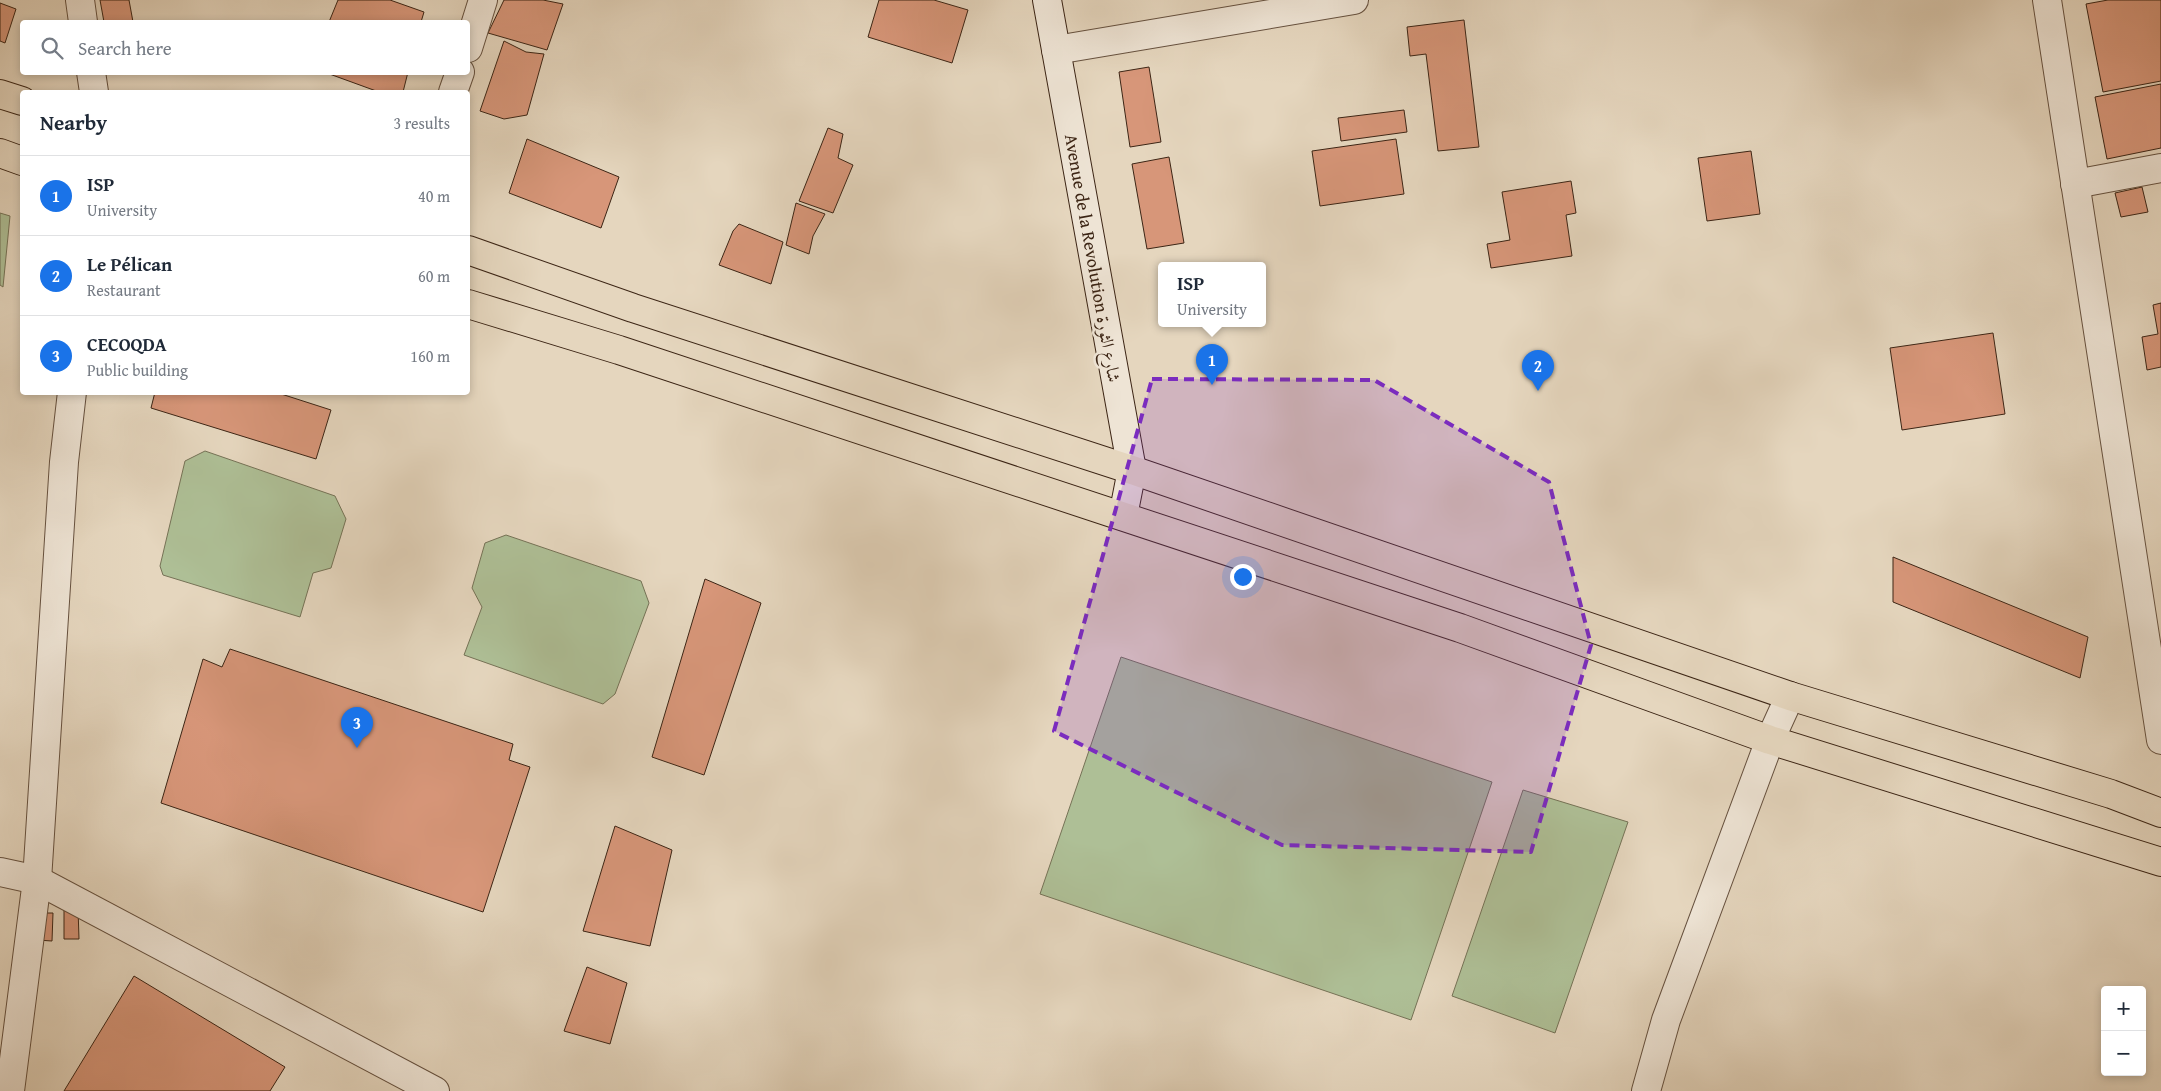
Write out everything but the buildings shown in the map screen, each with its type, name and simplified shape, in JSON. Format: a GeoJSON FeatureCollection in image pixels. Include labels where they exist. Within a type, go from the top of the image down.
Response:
{"type":"FeatureCollection","features":[{"type":"Feature","properties":{"kind":"main road"},"geometry":{"type":"LineString","coordinates":[[0,94],[20,100]]}},
{"type":"Feature","properties":{"kind":"main road"},"geometry":{"type":"LineString","coordinates":[[0,153],[20,160]]}},
{"type":"Feature","properties":{"kind":"main road"},"geometry":{"type":"LineString","coordinates":[[470,251],[633,308],[1132,470],[1790,696],[2111,794],[2161,813]]}},
{"type":"Feature","properties":{"kind":"main road"},"geometry":{"type":"LineString","coordinates":[[470,305],[619,350],[1460,628],[1770,740],[2161,862]]}},
{"type":"Feature","properties":{"kind":"street"},"geometry":{"type":"LineString","coordinates":[[80,0],[84,20]]}},
{"type":"Feature","properties":{"kind":"street"},"geometry":{"type":"LineString","coordinates":[[470,42],[483,0]]}},
{"type":"Feature","properties":{"kind":"street","name":"Avenue de la Revolution شارع الثورة"},"geometry":{"type":"LineString","coordinates":[[1047,0],[1132,470],[1123,516]]}},
{"type":"Feature","properties":{"kind":"street"},"geometry":{"type":"LineString","coordinates":[[1056,50],[1354,0]]}},
{"type":"Feature","properties":{"kind":"street"},"geometry":{"type":"LineString","coordinates":[[2047,0],[2161,740]]}},
{"type":"Feature","properties":{"kind":"street"},"geometry":{"type":"LineString","coordinates":[[91,75],[94,90]]}},
{"type":"Feature","properties":{"kind":"street"},"geometry":{"type":"LineString","coordinates":[[454,90],[459,75]]}},
{"type":"Feature","properties":{"kind":"street"},"geometry":{"type":"LineString","coordinates":[[2075,184],[2161,168]]}},
{"type":"Feature","properties":{"kind":"street"},"geometry":{"type":"LineString","coordinates":[[10,1091],[37,880],[64,462],[72,395]]}},
{"type":"Feature","properties":{"kind":"street"},"geometry":{"type":"LineString","coordinates":[[1646,1091],[1666,1020],[1770,740],[1790,696]]}},
{"type":"Feature","properties":{"kind":"street"},"geometry":{"type":"LineString","coordinates":[[0,872],[37,880],[435,1091]]}},
{"type":"Feature","properties":{"kind":"highlighted area"},"geometry":{"type":"Polygon","coordinates":[[[1152,379],[1374,380],[1549,482],[1591,645],[1531,852],[1282,845],[1054,731],[1152,379]]]}},
{"type":"Feature","properties":{"kind":"green space"},"geometry":{"type":"Polygon","coordinates":[[[0,213],[10,216],[3,287],[0,285],[0,213]]]}},
{"type":"Feature","properties":{"kind":"green space"},"geometry":{"type":"Polygon","coordinates":[[[205,451],[335,496],[346,519],[331,568],[313,573],[300,617],[163,575],[160,566],[185,461],[205,451]]]}},
{"type":"Feature","properties":{"kind":"green space"},"geometry":{"type":"Polygon","coordinates":[[[506,535],[641,581],[649,603],[615,694],[603,704],[464,655],[482,607],[472,588],[485,543],[506,535]]]}},
{"type":"Feature","properties":{"kind":"green space"},"geometry":{"type":"Polygon","coordinates":[[[1121,657],[1492,782],[1411,1020],[1040,894],[1121,657]]]}},
{"type":"Feature","properties":{"kind":"green space"},"geometry":{"type":"Polygon","coordinates":[[[1523,790],[1628,822],[1555,1033],[1452,996],[1523,790]]]}},
{"type":"Feature","properties":{"kind":"place","name":"ISP"},"geometry":{"type":"Point","coordinates":[1212,385]}},
{"type":"Feature","properties":{"kind":"place","name":"Le Pélican"},"geometry":{"type":"Point","coordinates":[1538,391]}},
{"type":"Feature","properties":{"kind":"place","name":"CECOQDA"},"geometry":{"type":"Point","coordinates":[357,748]}}]}
